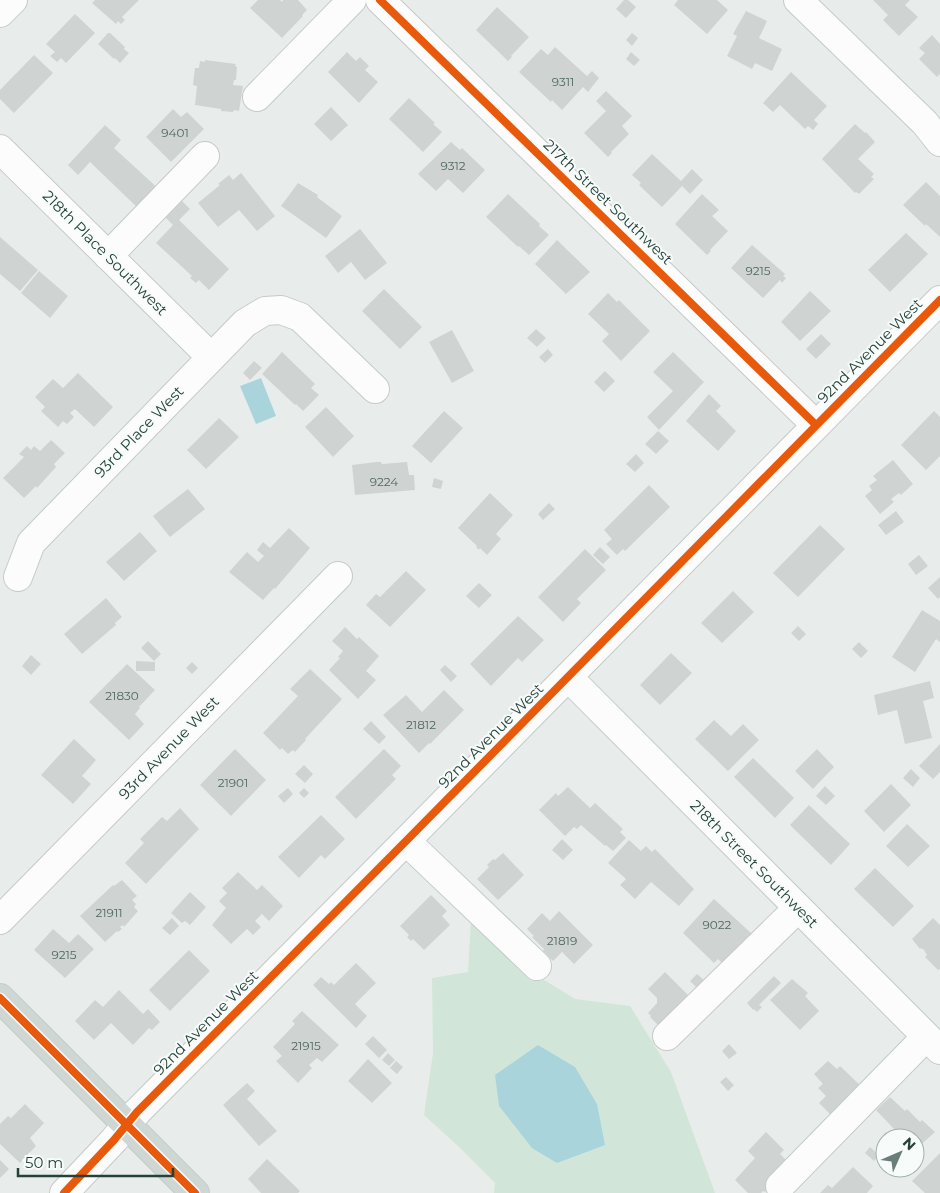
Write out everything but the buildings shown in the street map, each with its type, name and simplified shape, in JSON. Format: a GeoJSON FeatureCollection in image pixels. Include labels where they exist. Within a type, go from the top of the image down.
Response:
{"type":"FeatureCollection","features":[{"type":"Feature","properties":{"kind":"main road"},"geometry":{"type":"LineString","coordinates":[[0,998],[194,1193]]}},
{"type":"Feature","properties":{"kind":"street"},"geometry":{"type":"LineString","coordinates":[[0,13],[13,0]]}},
{"type":"Feature","properties":{"kind":"street"},"geometry":{"type":"LineString","coordinates":[[257,97],[352,0]]}},
{"type":"Feature","properties":{"kind":"street","name":"217th Street Southwest"},"geometry":{"type":"LineString","coordinates":[[380,0],[816,425]]}},
{"type":"Feature","properties":{"kind":"street"},"geometry":{"type":"LineString","coordinates":[[798,0],[925,123],[940,142]]}},
{"type":"Feature","properties":{"kind":"street","name":"218th Place Southwest"},"geometry":{"type":"LineString","coordinates":[[0,149],[211,357]]}},
{"type":"Feature","properties":{"kind":"street"},"geometry":{"type":"LineString","coordinates":[[108,256],[205,156]]}},
{"type":"Feature","properties":{"kind":"street","name":"92nd Avenue West"},"geometry":{"type":"LineString","coordinates":[[64,1193],[137,1112],[940,300]]}},
{"type":"Feature","properties":{"kind":"street","name":"93rd Place West"},"geometry":{"type":"LineString","coordinates":[[18,577],[31,543],[245,323],[265,310],[281,310],[300,317],[375,389]]}},
{"type":"Feature","properties":{"kind":"street","name":"93rd Avenue West"},"geometry":{"type":"LineString","coordinates":[[0,920],[338,576]]}},
{"type":"Feature","properties":{"kind":"street","name":"218th Street Southwest"},"geometry":{"type":"LineString","coordinates":[[568,677],[933,1044]]}},
{"type":"Feature","properties":{"kind":"street"},"geometry":{"type":"LineString","coordinates":[[406,841],[537,966]]}},
{"type":"Feature","properties":{"kind":"street"},"geometry":{"type":"LineString","coordinates":[[667,1036],[797,909]]}},
{"type":"Feature","properties":{"kind":"street"},"geometry":{"type":"LineString","coordinates":[[780,1186],[933,1044]]}},
{"type":"Feature","properties":{"kind":"green space"},"geometry":{"type":"Polygon","coordinates":[[[472,902],[523,967],[575,999],[630,1006],[671,1072],[715,1193],[494,1193],[495,1183],[424,1115],[433,1053],[432,978],[468,972],[472,902]]]}},
{"type":"Feature","properties":{"kind":"water"},"geometry":{"type":"Polygon","coordinates":[[[261,378],[276,416],[256,424],[240,386],[261,378]]]}},
{"type":"Feature","properties":{"kind":"water"},"geometry":{"type":"Polygon","coordinates":[[[538,1045],[575,1067],[597,1104],[605,1145],[557,1163],[532,1148],[499,1106],[495,1075],[538,1045]]]}},
{"type":"Feature","properties":{"kind":"cycle path"},"geometry":{"type":"LineString","coordinates":[[380,0],[816,425]]}},
{"type":"Feature","properties":{"kind":"cycle path"},"geometry":{"type":"LineString","coordinates":[[64,1193],[114,1140],[137,1112],[940,300]]}},
{"type":"Feature","properties":{"kind":"cycle path"},"geometry":{"type":"LineString","coordinates":[[0,998],[195,1193]]}}]}
